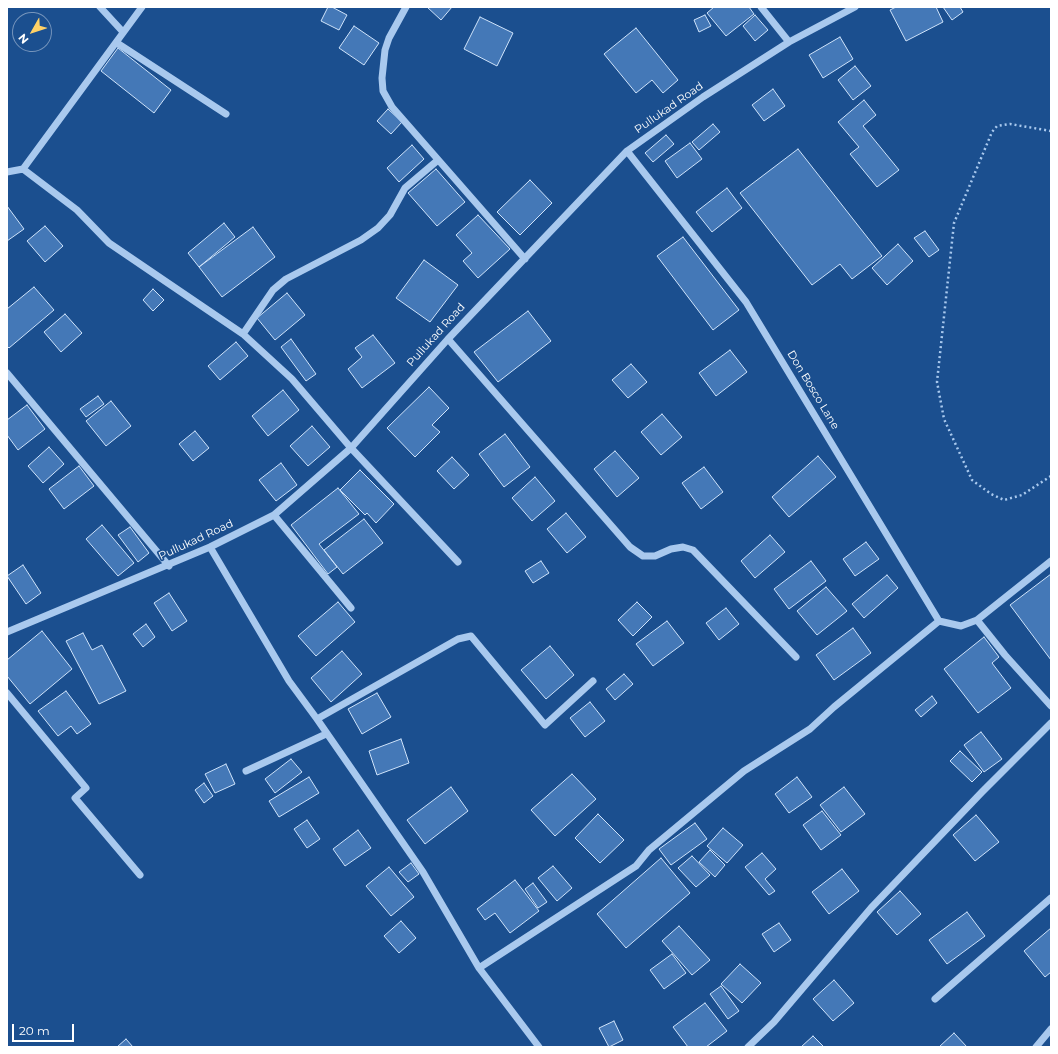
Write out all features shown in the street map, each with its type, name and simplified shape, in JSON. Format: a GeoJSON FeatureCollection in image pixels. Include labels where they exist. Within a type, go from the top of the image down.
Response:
{"type":"FeatureCollection","features":[{"type":"Feature","properties":{"kind":"street"},"geometry":{"type":"LineString","coordinates":[[100,7],[123,32]]}},
{"type":"Feature","properties":{"kind":"street"},"geometry":{"type":"LineString","coordinates":[[7,172],[23,169],[142,7]]}},
{"type":"Feature","properties":{"kind":"street"},"geometry":{"type":"LineString","coordinates":[[406,7],[389,38],[385,50],[382,78],[383,91],[392,107],[525,259]]}},
{"type":"Feature","properties":{"kind":"street"},"geometry":{"type":"LineString","coordinates":[[761,7],[789,42]]}},
{"type":"Feature","properties":{"kind":"street","name":"Pullukad Road"},"geometry":{"type":"LineString","coordinates":[[7,632],[169,566],[274,514],[351,448],[448,339],[627,151],[703,97],[789,42],[855,7]]}},
{"type":"Feature","properties":{"kind":"street"},"geometry":{"type":"LineString","coordinates":[[117,43],[226,114]]}},
{"type":"Feature","properties":{"kind":"street","name":"Don Bosco Lane"},"geometry":{"type":"LineString","coordinates":[[627,151],[746,302],[939,621]]}},
{"type":"Feature","properties":{"kind":"street"},"geometry":{"type":"LineString","coordinates":[[243,334],[273,290],[286,279],[361,240],[378,228],[390,215],[405,188],[438,160]]}},
{"type":"Feature","properties":{"kind":"street"},"geometry":{"type":"LineString","coordinates":[[23,169],[77,210],[109,243],[243,334],[292,378],[351,448],[458,562]]}},
{"type":"Feature","properties":{"kind":"street"},"geometry":{"type":"LineString","coordinates":[[448,339],[630,547],[643,556],[655,556],[671,549],[683,547],[693,550],[796,657]]}},
{"type":"Feature","properties":{"kind":"street"},"geometry":{"type":"LineString","coordinates":[[7,373],[169,566]]}},
{"type":"Feature","properties":{"kind":"street"},"geometry":{"type":"LineString","coordinates":[[274,514],[351,608]]}},
{"type":"Feature","properties":{"kind":"street"},"geometry":{"type":"LineString","coordinates":[[210,547],[289,681],[423,872],[479,968],[539,1047]]}},
{"type":"Feature","properties":{"kind":"street"},"geometry":{"type":"LineString","coordinates":[[479,968],[636,866],[649,850],[744,771],[810,729],[834,707],[939,621],[961,626],[977,620],[1051,561]]}},
{"type":"Feature","properties":{"kind":"street"},"geometry":{"type":"LineString","coordinates":[[977,620],[1004,655],[1051,706]]}},
{"type":"Feature","properties":{"kind":"street"},"geometry":{"type":"LineString","coordinates":[[317,719],[445,646],[458,639],[471,636],[546,725],[593,681]]}},
{"type":"Feature","properties":{"kind":"street"},"geometry":{"type":"LineString","coordinates":[[7,693],[86,788],[75,798],[140,875]]}},
{"type":"Feature","properties":{"kind":"street"},"geometry":{"type":"LineString","coordinates":[[748,1047],[774,1022],[871,908],[982,792],[1051,723]]}},
{"type":"Feature","properties":{"kind":"street"},"geometry":{"type":"LineString","coordinates":[[246,771],[326,734]]}},
{"type":"Feature","properties":{"kind":"street"},"geometry":{"type":"LineString","coordinates":[[935,998],[1051,898]]}},
{"type":"Feature","properties":{"kind":"street"},"geometry":{"type":"LineString","coordinates":[[1036,1047],[1051,1029]]}},
{"type":"Feature","properties":{"kind":"path"},"geometry":{"type":"LineString","coordinates":[[1051,131],[1010,124],[997,126],[992,132],[954,223],[937,382],[944,419],[972,480],[990,494],[1004,500],[1022,495],[1051,476]]}},
{"type":"Feature","properties":{"kind":"building"},"geometry":{"type":"Polygon","coordinates":[[[328,7],[332,7],[347,15],[339,30],[321,21],[328,7]]]}},
{"type":"Feature","properties":{"kind":"building"},"geometry":{"type":"Polygon","coordinates":[[[427,7],[452,7],[441,20],[427,7]]]}},
{"type":"Feature","properties":{"kind":"building"},"geometry":{"type":"Polygon","coordinates":[[[714,7],[749,7],[754,14],[726,36],[707,13],[714,7]]]}},
{"type":"Feature","properties":{"kind":"building"},"geometry":{"type":"Polygon","coordinates":[[[896,7],[936,7],[943,22],[906,41],[890,10],[896,7]]]}},
{"type":"Feature","properties":{"kind":"building"},"geometry":{"type":"Polygon","coordinates":[[[943,7],[960,7],[963,12],[952,20],[943,7]]]}},
{"type":"Feature","properties":{"kind":"building"},"geometry":{"type":"Polygon","coordinates":[[[705,15],[711,26],[699,32],[694,20],[705,15]]]}},
{"type":"Feature","properties":{"kind":"building"},"geometry":{"type":"Polygon","coordinates":[[[755,15],[768,30],[755,41],[743,26],[755,15]]]}},
{"type":"Feature","properties":{"kind":"building"},"geometry":{"type":"Polygon","coordinates":[[[480,17],[513,33],[497,66],[464,49],[480,17]]]}},
{"type":"Feature","properties":{"kind":"building"},"geometry":{"type":"Polygon","coordinates":[[[354,26],[379,43],[364,65],[339,48],[354,26]]]}},
{"type":"Feature","properties":{"kind":"building"},"geometry":{"type":"Polygon","coordinates":[[[636,28],[678,80],[663,93],[652,80],[636,93],[604,54],[636,28]]]}},
{"type":"Feature","properties":{"kind":"building"},"geometry":{"type":"Polygon","coordinates":[[[840,37],[853,59],[823,78],[809,55],[840,37]]]}},
{"type":"Feature","properties":{"kind":"building"},"geometry":{"type":"Polygon","coordinates":[[[118,48],[171,90],[154,113],[101,71],[118,48]]]}},
{"type":"Feature","properties":{"kind":"building"},"geometry":{"type":"Polygon","coordinates":[[[855,66],[871,86],[853,100],[838,80],[855,66]]]}},
{"type":"Feature","properties":{"kind":"building"},"geometry":{"type":"Polygon","coordinates":[[[773,89],[785,106],[764,121],[752,105],[773,89]]]}},
{"type":"Feature","properties":{"kind":"building"},"geometry":{"type":"Polygon","coordinates":[[[864,100],[876,115],[863,126],[899,170],[877,187],[850,154],[859,147],[838,122],[864,100]]]}},
{"type":"Feature","properties":{"kind":"building"},"geometry":{"type":"Polygon","coordinates":[[[388,109],[402,122],[391,134],[377,121],[388,109]]]}},
{"type":"Feature","properties":{"kind":"building"},"geometry":{"type":"Polygon","coordinates":[[[713,124],[720,132],[699,150],[692,142],[713,124]]]}},
{"type":"Feature","properties":{"kind":"building"},"geometry":{"type":"Polygon","coordinates":[[[666,135],[674,144],[653,162],[645,153],[666,135]]]}},
{"type":"Feature","properties":{"kind":"building"},"geometry":{"type":"Polygon","coordinates":[[[690,143],[702,159],[677,178],[665,161],[690,143]]]}},
{"type":"Feature","properties":{"kind":"building"},"geometry":{"type":"Polygon","coordinates":[[[412,145],[424,159],[399,182],[387,168],[412,145]]]}},
{"type":"Feature","properties":{"kind":"building"},"geometry":{"type":"Polygon","coordinates":[[[798,149],[882,256],[852,279],[840,264],[812,285],[740,193],[798,149]]]}},
{"type":"Feature","properties":{"kind":"building"},"geometry":{"type":"Polygon","coordinates":[[[436,169],[465,202],[437,226],[408,193],[436,169]]]}},
{"type":"Feature","properties":{"kind":"building"},"geometry":{"type":"Polygon","coordinates":[[[530,180],[552,203],[520,235],[497,212],[530,180]]]}},
{"type":"Feature","properties":{"kind":"building"},"geometry":{"type":"Polygon","coordinates":[[[727,188],[742,208],[712,232],[696,212],[727,188]]]}},
{"type":"Feature","properties":{"kind":"building"},"geometry":{"type":"Polygon","coordinates":[[[7,206],[24,229],[7,241],[7,206]]]}},
{"type":"Feature","properties":{"kind":"building"},"geometry":{"type":"Polygon","coordinates":[[[478,215],[510,249],[478,278],[463,261],[472,253],[456,235],[478,215]]]}},
{"type":"Feature","properties":{"kind":"building"},"geometry":{"type":"Polygon","coordinates":[[[224,223],[235,237],[199,267],[188,253],[224,223]]]}},
{"type":"Feature","properties":{"kind":"building"},"geometry":{"type":"Polygon","coordinates":[[[45,226],[63,246],[45,262],[27,241],[45,226]]]}},
{"type":"Feature","properties":{"kind":"building"},"geometry":{"type":"Polygon","coordinates":[[[253,227],[275,257],[222,297],[199,267],[253,227]]]}},
{"type":"Feature","properties":{"kind":"building"},"geometry":{"type":"Polygon","coordinates":[[[925,231],[939,250],[929,257],[914,238],[925,231]]]}},
{"type":"Feature","properties":{"kind":"building"},"geometry":{"type":"Polygon","coordinates":[[[683,237],[739,310],[713,330],[657,256],[683,237]]]}},
{"type":"Feature","properties":{"kind":"building"},"geometry":{"type":"Polygon","coordinates":[[[898,244],[913,261],[887,285],[872,268],[898,244]]]}},
{"type":"Feature","properties":{"kind":"building"},"geometry":{"type":"Polygon","coordinates":[[[424,260],[458,285],[430,322],[396,298],[424,260]]]}},
{"type":"Feature","properties":{"kind":"building"},"geometry":{"type":"Polygon","coordinates":[[[34,287],[54,310],[9,348],[7,346],[7,309],[34,287]]]}},
{"type":"Feature","properties":{"kind":"building"},"geometry":{"type":"Polygon","coordinates":[[[153,289],[164,300],[153,311],[143,300],[153,289]]]}},
{"type":"Feature","properties":{"kind":"building"},"geometry":{"type":"Polygon","coordinates":[[[287,293],[305,315],[275,340],[257,318],[287,293]]]}},
{"type":"Feature","properties":{"kind":"building"},"geometry":{"type":"Polygon","coordinates":[[[528,311],[551,341],[498,382],[474,352],[528,311]]]}},
{"type":"Feature","properties":{"kind":"building"},"geometry":{"type":"Polygon","coordinates":[[[65,314],[82,333],[61,352],[44,332],[65,314]]]}},
{"type":"Feature","properties":{"kind":"building"},"geometry":{"type":"Polygon","coordinates":[[[373,335],[395,363],[362,388],[348,369],[362,357],[355,348],[373,335]]]}},
{"type":"Feature","properties":{"kind":"building"},"geometry":{"type":"Polygon","coordinates":[[[291,339],[316,374],[306,381],[281,347],[291,339]]]}},
{"type":"Feature","properties":{"kind":"building"},"geometry":{"type":"Polygon","coordinates":[[[236,342],[248,356],[220,380],[208,366],[236,342]]]}},
{"type":"Feature","properties":{"kind":"building"},"geometry":{"type":"Polygon","coordinates":[[[730,350],[747,372],[716,396],[699,373],[730,350]]]}},
{"type":"Feature","properties":{"kind":"building"},"geometry":{"type":"Polygon","coordinates":[[[631,364],[647,382],[628,398],[612,380],[631,364]]]}},
{"type":"Feature","properties":{"kind":"building"},"geometry":{"type":"Polygon","coordinates":[[[429,387],[449,408],[432,425],[440,432],[415,457],[387,428],[429,387]]]}},
{"type":"Feature","properties":{"kind":"building"},"geometry":{"type":"Polygon","coordinates":[[[283,390],[299,410],[268,436],[252,416],[283,390]]]}},
{"type":"Feature","properties":{"kind":"building"},"geometry":{"type":"Polygon","coordinates":[[[98,396],[104,404],[86,417],[80,409],[98,396]]]}},
{"type":"Feature","properties":{"kind":"building"},"geometry":{"type":"Polygon","coordinates":[[[111,401],[131,426],[106,446],[86,421],[111,401]]]}},
{"type":"Feature","properties":{"kind":"building"},"geometry":{"type":"Polygon","coordinates":[[[27,405],[45,429],[18,450],[7,435],[7,420],[27,405]]]}},
{"type":"Feature","properties":{"kind":"building"},"geometry":{"type":"Polygon","coordinates":[[[662,414],[682,437],[661,455],[641,432],[662,414]]]}},
{"type":"Feature","properties":{"kind":"building"},"geometry":{"type":"Polygon","coordinates":[[[312,426],[330,447],[308,466],[290,446],[312,426]]]}},
{"type":"Feature","properties":{"kind":"building"},"geometry":{"type":"Polygon","coordinates":[[[195,431],[209,448],[193,461],[179,444],[195,431]]]}},
{"type":"Feature","properties":{"kind":"building"},"geometry":{"type":"Polygon","coordinates":[[[505,434],[530,467],[504,487],[479,454],[505,434]]]}},
{"type":"Feature","properties":{"kind":"building"},"geometry":{"type":"Polygon","coordinates":[[[49,447],[64,464],[43,483],[28,466],[49,447]]]}},
{"type":"Feature","properties":{"kind":"building"},"geometry":{"type":"Polygon","coordinates":[[[615,451],[639,478],[617,497],[594,469],[615,451]]]}},
{"type":"Feature","properties":{"kind":"building"},"geometry":{"type":"Polygon","coordinates":[[[818,456],[836,477],[789,517],[772,497],[818,456]]]}},
{"type":"Feature","properties":{"kind":"building"},"geometry":{"type":"Polygon","coordinates":[[[452,457],[469,475],[454,489],[437,471],[452,457]]]}},
{"type":"Feature","properties":{"kind":"building"},"geometry":{"type":"Polygon","coordinates":[[[281,463],[297,485],[276,501],[259,480],[281,463]]]}},
{"type":"Feature","properties":{"kind":"building"},"geometry":{"type":"Polygon","coordinates":[[[79,466],[94,486],[64,509],[49,489],[79,466]]]}},
{"type":"Feature","properties":{"kind":"building"},"geometry":{"type":"Polygon","coordinates":[[[704,467],[723,492],[701,509],[682,483],[704,467]]]}},
{"type":"Feature","properties":{"kind":"building"},"geometry":{"type":"Polygon","coordinates":[[[360,470],[394,504],[376,523],[367,513],[365,515],[340,490],[360,470]]]}},
{"type":"Feature","properties":{"kind":"building"},"geometry":{"type":"Polygon","coordinates":[[[535,477],[555,501],[532,521],[512,498],[535,477]]]}},
{"type":"Feature","properties":{"kind":"building"},"geometry":{"type":"Polygon","coordinates":[[[338,488],[359,514],[319,544],[337,567],[328,574],[291,525],[338,488]]]}},
{"type":"Feature","properties":{"kind":"building"},"geometry":{"type":"Polygon","coordinates":[[[566,513],[586,537],[567,553],[547,529],[566,513]]]}},
{"type":"Feature","properties":{"kind":"building"},"geometry":{"type":"Polygon","coordinates":[[[364,519],[383,543],[343,574],[324,550],[364,519]]]}},
{"type":"Feature","properties":{"kind":"building"},"geometry":{"type":"Polygon","coordinates":[[[102,525],[134,563],[118,576],[86,539],[102,525]]]}},
{"type":"Feature","properties":{"kind":"building"},"geometry":{"type":"Polygon","coordinates":[[[130,527],[149,553],[138,562],[118,535],[130,527]]]}},
{"type":"Feature","properties":{"kind":"building"},"geometry":{"type":"Polygon","coordinates":[[[770,535],[785,552],[755,578],[741,561],[770,535]]]}},
{"type":"Feature","properties":{"kind":"building"},"geometry":{"type":"Polygon","coordinates":[[[866,542],[879,559],[855,576],[843,559],[866,542]]]}},
{"type":"Feature","properties":{"kind":"building"},"geometry":{"type":"Polygon","coordinates":[[[541,561],[549,573],[533,583],[525,571],[541,561]]]}},
{"type":"Feature","properties":{"kind":"building"},"geometry":{"type":"Polygon","coordinates":[[[811,561],[826,581],[789,609],[774,589],[811,561]]]}},
{"type":"Feature","properties":{"kind":"building"},"geometry":{"type":"Polygon","coordinates":[[[23,565],[41,593],[26,604],[7,576],[23,565]]]}},
{"type":"Feature","properties":{"kind":"building"},"geometry":{"type":"Polygon","coordinates":[[[1051,574],[1051,660],[1010,605],[1051,574]]]}},
{"type":"Feature","properties":{"kind":"building"},"geometry":{"type":"Polygon","coordinates":[[[887,575],[898,588],[864,618],[852,604],[887,575]]]}},
{"type":"Feature","properties":{"kind":"building"},"geometry":{"type":"Polygon","coordinates":[[[826,587],[847,611],[817,635],[797,611],[826,587]]]}},
{"type":"Feature","properties":{"kind":"building"},"geometry":{"type":"Polygon","coordinates":[[[169,593],[187,621],[172,631],[154,603],[169,593]]]}},
{"type":"Feature","properties":{"kind":"building"},"geometry":{"type":"Polygon","coordinates":[[[338,602],[355,622],[316,656],[298,636],[338,602]]]}},
{"type":"Feature","properties":{"kind":"building"},"geometry":{"type":"Polygon","coordinates":[[[637,602],[652,617],[633,636],[618,620],[637,602]]]}},
{"type":"Feature","properties":{"kind":"building"},"geometry":{"type":"Polygon","coordinates":[[[726,608],[739,624],[719,640],[706,623],[726,608]]]}},
{"type":"Feature","properties":{"kind":"building"},"geometry":{"type":"Polygon","coordinates":[[[667,621],[684,643],[653,666],[636,644],[667,621]]]}},
{"type":"Feature","properties":{"kind":"building"},"geometry":{"type":"Polygon","coordinates":[[[146,624],[155,637],[143,647],[133,634],[146,624]]]}},
{"type":"Feature","properties":{"kind":"building"},"geometry":{"type":"Polygon","coordinates":[[[853,628],[871,653],[834,680],[816,655],[853,628]]]}},
{"type":"Feature","properties":{"kind":"building"},"geometry":{"type":"Polygon","coordinates":[[[42,631],[72,669],[30,704],[7,676],[7,660],[42,631]]]}},
{"type":"Feature","properties":{"kind":"building"},"geometry":{"type":"Polygon","coordinates":[[[83,633],[92,650],[102,645],[126,691],[99,704],[66,641],[83,633]]]}},
{"type":"Feature","properties":{"kind":"building"},"geometry":{"type":"Polygon","coordinates":[[[984,637],[999,657],[992,663],[1011,688],[978,713],[944,669],[984,637]]]}},
{"type":"Feature","properties":{"kind":"building"},"geometry":{"type":"Polygon","coordinates":[[[550,646],[574,675],[546,699],[521,670],[550,646]]]}},
{"type":"Feature","properties":{"kind":"building"},"geometry":{"type":"Polygon","coordinates":[[[342,651],[362,674],[331,702],[311,678],[342,651]]]}},
{"type":"Feature","properties":{"kind":"building"},"geometry":{"type":"Polygon","coordinates":[[[624,674],[633,684],[615,700],[606,689],[624,674]]]}},
{"type":"Feature","properties":{"kind":"building"},"geometry":{"type":"Polygon","coordinates":[[[66,691],[91,724],[77,734],[71,726],[58,736],[38,711],[66,691]]]}},
{"type":"Feature","properties":{"kind":"building"},"geometry":{"type":"Polygon","coordinates":[[[377,693],[391,717],[362,734],[348,709],[377,693]]]}},
{"type":"Feature","properties":{"kind":"building"},"geometry":{"type":"Polygon","coordinates":[[[932,696],[937,703],[921,717],[915,710],[932,696]]]}},
{"type":"Feature","properties":{"kind":"building"},"geometry":{"type":"Polygon","coordinates":[[[590,702],[605,721],[585,737],[570,718],[590,702]]]}},
{"type":"Feature","properties":{"kind":"building"},"geometry":{"type":"Polygon","coordinates":[[[981,732],[1002,759],[984,772],[964,745],[981,732]]]}},
{"type":"Feature","properties":{"kind":"building"},"geometry":{"type":"Polygon","coordinates":[[[401,739],[409,763],[377,775],[369,751],[401,739]]]}},
{"type":"Feature","properties":{"kind":"building"},"geometry":{"type":"Polygon","coordinates":[[[960,751],[982,772],[972,782],[950,761],[960,751]]]}},
{"type":"Feature","properties":{"kind":"building"},"geometry":{"type":"Polygon","coordinates":[[[291,759],[302,772],[275,793],[265,779],[291,759]]]}},
{"type":"Feature","properties":{"kind":"building"},"geometry":{"type":"Polygon","coordinates":[[[226,764],[235,784],[215,793],[205,774],[226,764]]]}},
{"type":"Feature","properties":{"kind":"building"},"geometry":{"type":"Polygon","coordinates":[[[572,774],[596,799],[555,836],[531,810],[572,774]]]}},
{"type":"Feature","properties":{"kind":"building"},"geometry":{"type":"Polygon","coordinates":[[[309,777],[319,793],[279,817],[269,801],[309,777]]]}},
{"type":"Feature","properties":{"kind":"building"},"geometry":{"type":"Polygon","coordinates":[[[797,777],[812,797],[789,813],[775,794],[797,777]]]}},
{"type":"Feature","properties":{"kind":"building"},"geometry":{"type":"Polygon","coordinates":[[[204,783],[213,796],[204,803],[195,790],[204,783]]]}},
{"type":"Feature","properties":{"kind":"building"},"geometry":{"type":"Polygon","coordinates":[[[451,787],[468,811],[425,844],[407,820],[451,787]]]}},
{"type":"Feature","properties":{"kind":"building"},"geometry":{"type":"Polygon","coordinates":[[[844,787],[865,814],[841,832],[820,805],[844,787]]]}},
{"type":"Feature","properties":{"kind":"building"},"geometry":{"type":"Polygon","coordinates":[[[822,811],[841,835],[821,850],[803,825],[822,811]]]}},
{"type":"Feature","properties":{"kind":"building"},"geometry":{"type":"Polygon","coordinates":[[[598,814],[624,840],[600,863],[575,838],[598,814]]]}},
{"type":"Feature","properties":{"kind":"building"},"geometry":{"type":"Polygon","coordinates":[[[976,815],[999,842],[975,861],[953,835],[976,815]]]}},
{"type":"Feature","properties":{"kind":"building"},"geometry":{"type":"Polygon","coordinates":[[[307,820],[320,839],[307,848],[294,829],[307,820]]]}},
{"type":"Feature","properties":{"kind":"building"},"geometry":{"type":"Polygon","coordinates":[[[695,823],[707,839],[671,865],[659,849],[695,823]]]}},
{"type":"Feature","properties":{"kind":"building"},"geometry":{"type":"Polygon","coordinates":[[[723,828],[743,845],[727,863],[707,846],[723,828]]]}},
{"type":"Feature","properties":{"kind":"building"},"geometry":{"type":"Polygon","coordinates":[[[358,830],[371,848],[345,866],[333,849],[358,830]]]}},
{"type":"Feature","properties":{"kind":"building"},"geometry":{"type":"Polygon","coordinates":[[[710,850],[725,865],[715,877],[699,862],[710,850]]]}},
{"type":"Feature","properties":{"kind":"building"},"geometry":{"type":"Polygon","coordinates":[[[762,853],[776,869],[765,879],[775,891],[769,895],[745,867],[762,853]]]}},
{"type":"Feature","properties":{"kind":"building"},"geometry":{"type":"Polygon","coordinates":[[[692,856],[710,875],[696,887],[678,868],[692,856]]]}},
{"type":"Feature","properties":{"kind":"building"},"geometry":{"type":"Polygon","coordinates":[[[661,858],[690,893],[626,948],[597,914],[661,858]]]}},
{"type":"Feature","properties":{"kind":"building"},"geometry":{"type":"Polygon","coordinates":[[[411,863],[419,874],[408,882],[399,872],[411,863]]]}},
{"type":"Feature","properties":{"kind":"building"},"geometry":{"type":"Polygon","coordinates":[[[553,866],[572,888],[557,901],[538,878],[553,866]]]}},
{"type":"Feature","properties":{"kind":"building"},"geometry":{"type":"Polygon","coordinates":[[[389,867],[414,897],[391,916],[366,886],[389,867]]]}},
{"type":"Feature","properties":{"kind":"building"},"geometry":{"type":"Polygon","coordinates":[[[842,869],[859,891],[829,914],[812,892],[842,869]]]}},
{"type":"Feature","properties":{"kind":"building"},"geometry":{"type":"Polygon","coordinates":[[[515,880],[539,911],[510,933],[495,913],[485,920],[477,909],[515,880]]]}},
{"type":"Feature","properties":{"kind":"building"},"geometry":{"type":"Polygon","coordinates":[[[533,883],[547,902],[538,908],[525,889],[533,883]]]}},
{"type":"Feature","properties":{"kind":"building"},"geometry":{"type":"Polygon","coordinates":[[[900,891],[921,914],[897,935],[877,912],[900,891]]]}},
{"type":"Feature","properties":{"kind":"building"},"geometry":{"type":"Polygon","coordinates":[[[967,912],[985,936],[947,964],[929,940],[967,912]]]}},
{"type":"Feature","properties":{"kind":"building"},"geometry":{"type":"Polygon","coordinates":[[[401,921],[416,938],[399,953],[384,936],[401,921]]]}},
{"type":"Feature","properties":{"kind":"building"},"geometry":{"type":"Polygon","coordinates":[[[779,923],[791,940],[774,952],[762,934],[779,923]]]}},
{"type":"Feature","properties":{"kind":"building"},"geometry":{"type":"Polygon","coordinates":[[[679,926],[710,960],[692,975],[662,941],[679,926]]]}},
{"type":"Feature","properties":{"kind":"building"},"geometry":{"type":"Polygon","coordinates":[[[1051,928],[1051,972],[1045,977],[1024,951],[1051,928]]]}},
{"type":"Feature","properties":{"kind":"building"},"geometry":{"type":"Polygon","coordinates":[[[672,954],[686,973],[664,989],[650,970],[672,954]]]}},
{"type":"Feature","properties":{"kind":"building"},"geometry":{"type":"Polygon","coordinates":[[[740,964],[761,983],[742,1003],[721,984],[740,964]]]}},
{"type":"Feature","properties":{"kind":"building"},"geometry":{"type":"Polygon","coordinates":[[[834,980],[854,1003],[833,1021],[813,999],[834,980]]]}},
{"type":"Feature","properties":{"kind":"building"},"geometry":{"type":"Polygon","coordinates":[[[721,986],[739,1011],[728,1019],[710,994],[721,986]]]}},
{"type":"Feature","properties":{"kind":"building"},"geometry":{"type":"Polygon","coordinates":[[[705,1003],[727,1031],[706,1047],[688,1047],[673,1027],[705,1003]]]}},
{"type":"Feature","properties":{"kind":"building"},"geometry":{"type":"Polygon","coordinates":[[[614,1021],[623,1040],[609,1047],[599,1028],[614,1021]]]}},
{"type":"Feature","properties":{"kind":"building"},"geometry":{"type":"Polygon","coordinates":[[[954,1033],[967,1047],[939,1047],[954,1033]]]}},
{"type":"Feature","properties":{"kind":"building"},"geometry":{"type":"Polygon","coordinates":[[[813,1036],[824,1047],[801,1047],[813,1036]]]}},
{"type":"Feature","properties":{"kind":"building"},"geometry":{"type":"Polygon","coordinates":[[[126,1039],[133,1047],[117,1047],[126,1039]]]}}]}
